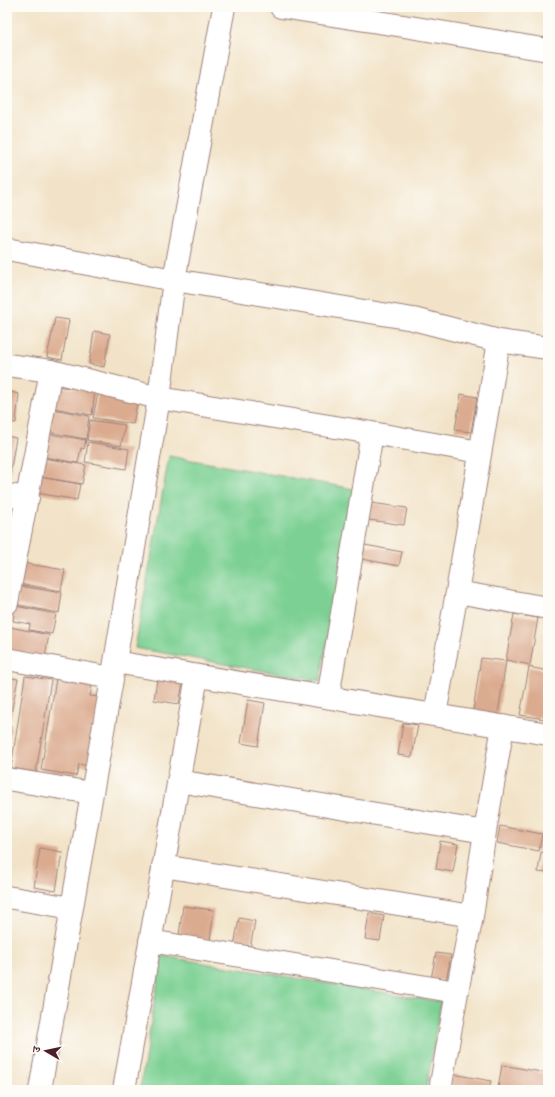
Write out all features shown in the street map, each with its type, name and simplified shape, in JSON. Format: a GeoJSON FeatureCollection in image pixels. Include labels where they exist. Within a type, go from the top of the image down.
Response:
{"type":"FeatureCollection","features":[{"type":"Feature","properties":{"kind":"street"},"geometry":{"type":"LineString","coordinates":[[40,1090],[114,670],[159,398],[174,280],[224,7]]}},
{"type":"Feature","properties":{"kind":"street"},"geometry":{"type":"LineString","coordinates":[[281,7],[548,50]]}},
{"type":"Feature","properties":{"kind":"street"},"geometry":{"type":"LineString","coordinates":[[7,249],[174,280],[413,319],[499,341],[548,348]]}},
{"type":"Feature","properties":{"kind":"street"},"geometry":{"type":"LineString","coordinates":[[435,715],[499,341]]}},
{"type":"Feature","properties":{"kind":"street"},"geometry":{"type":"LineString","coordinates":[[7,365],[51,372],[159,398],[480,452]]}},
{"type":"Feature","properties":{"kind":"street"},"geometry":{"type":"LineString","coordinates":[[7,603],[17,496],[51,372]]}},
{"type":"Feature","properties":{"kind":"street"},"geometry":{"type":"LineString","coordinates":[[328,697],[372,433]]}},
{"type":"Feature","properties":{"kind":"street"},"geometry":{"type":"LineString","coordinates":[[457,592],[548,608]]}},
{"type":"Feature","properties":{"kind":"street"},"geometry":{"type":"LineString","coordinates":[[7,659],[114,670],[197,676],[548,734]]}},
{"type":"Feature","properties":{"kind":"street"},"geometry":{"type":"LineString","coordinates":[[124,1090],[197,676]]}},
{"type":"Feature","properties":{"kind":"street"},"geometry":{"type":"LineString","coordinates":[[440,1090],[472,916],[484,832],[503,726]]}},
{"type":"Feature","properties":{"kind":"street"},"geometry":{"type":"LineString","coordinates":[[7,779],[92,793]]}},
{"type":"Feature","properties":{"kind":"street"},"geometry":{"type":"LineString","coordinates":[[178,781],[484,832]]}},
{"type":"Feature","properties":{"kind":"street"},"geometry":{"type":"LineString","coordinates":[[163,866],[472,916]]}},
{"type":"Feature","properties":{"kind":"street"},"geometry":{"type":"LineString","coordinates":[[7,897],[72,908]]}},
{"type":"Feature","properties":{"kind":"street"},"geometry":{"type":"LineString","coordinates":[[150,941],[457,992]]}},
{"type":"Feature","properties":{"kind":"green space"},"geometry":{"type":"Polygon","coordinates":[[[169,456],[354,489],[320,681],[135,648],[169,456]]]}},
{"type":"Feature","properties":{"kind":"green space"},"geometry":{"type":"Polygon","coordinates":[[[162,956],[441,1002],[426,1090],[140,1090],[162,956]]]}},
{"type":"Feature","properties":{"kind":"building"},"geometry":{"type":"Polygon","coordinates":[[[55,318],[69,320],[62,360],[47,357],[55,318]]]}},
{"type":"Feature","properties":{"kind":"building"},"geometry":{"type":"Polygon","coordinates":[[[94,331],[110,334],[104,367],[89,364],[94,331]]]}},
{"type":"Feature","properties":{"kind":"building"},"geometry":{"type":"Polygon","coordinates":[[[57,386],[95,392],[92,415],[54,408],[57,386]]]}},
{"type":"Feature","properties":{"kind":"building"},"geometry":{"type":"Polygon","coordinates":[[[7,391],[19,394],[16,423],[7,422],[7,391]]]}},
{"type":"Feature","properties":{"kind":"building"},"geometry":{"type":"Polygon","coordinates":[[[98,393],[138,399],[133,424],[93,418],[98,393]]]}},
{"type":"Feature","properties":{"kind":"building"},"geometry":{"type":"Polygon","coordinates":[[[461,394],[477,397],[471,432],[455,430],[461,394]]]}},
{"type":"Feature","properties":{"kind":"building"},"geometry":{"type":"Polygon","coordinates":[[[52,409],[89,416],[86,439],[48,432],[52,409]]]}},
{"type":"Feature","properties":{"kind":"building"},"geometry":{"type":"Polygon","coordinates":[[[90,420],[125,425],[121,446],[87,440],[90,420]]]}},
{"type":"Feature","properties":{"kind":"building"},"geometry":{"type":"Polygon","coordinates":[[[48,434],[86,440],[84,449],[81,448],[78,463],[44,457],[48,434]]]}},
{"type":"Feature","properties":{"kind":"building"},"geometry":{"type":"Polygon","coordinates":[[[7,436],[16,438],[9,479],[7,479],[7,436]]]}},
{"type":"Feature","properties":{"kind":"building"},"geometry":{"type":"Polygon","coordinates":[[[88,442],[129,449],[126,469],[85,462],[88,442]]]}},
{"type":"Feature","properties":{"kind":"building"},"geometry":{"type":"Polygon","coordinates":[[[43,458],[86,465],[82,484],[40,477],[43,458]]]}},
{"type":"Feature","properties":{"kind":"building"},"geometry":{"type":"Polygon","coordinates":[[[40,477],[80,484],[77,500],[37,493],[40,477]]]}},
{"type":"Feature","properties":{"kind":"building"},"geometry":{"type":"Polygon","coordinates":[[[371,503],[407,508],[404,525],[369,520],[371,503]]]}},
{"type":"Feature","properties":{"kind":"building"},"geometry":{"type":"Polygon","coordinates":[[[365,545],[402,552],[399,566],[362,559],[365,545]]]}},
{"type":"Feature","properties":{"kind":"building"},"geometry":{"type":"Polygon","coordinates":[[[22,563],[65,570],[61,591],[18,584],[22,563]]]}},
{"type":"Feature","properties":{"kind":"building"},"geometry":{"type":"Polygon","coordinates":[[[20,586],[62,593],[59,613],[17,605],[20,586]]]}},
{"type":"Feature","properties":{"kind":"building"},"geometry":{"type":"Polygon","coordinates":[[[15,606],[56,614],[52,634],[29,630],[30,624],[13,621],[15,606]]]}},
{"type":"Feature","properties":{"kind":"building"},"geometry":{"type":"Polygon","coordinates":[[[514,614],[538,618],[530,665],[506,660],[514,614]]]}},
{"type":"Feature","properties":{"kind":"building"},"geometry":{"type":"Polygon","coordinates":[[[10,627],[49,635],[45,656],[7,649],[7,640],[10,627]]]}},
{"type":"Feature","properties":{"kind":"building"},"geometry":{"type":"Polygon","coordinates":[[[481,658],[506,661],[497,721],[472,717],[481,658]]]}},
{"type":"Feature","properties":{"kind":"building"},"geometry":{"type":"Polygon","coordinates":[[[529,667],[548,671],[548,701],[545,719],[520,715],[529,667]]]}},
{"type":"Feature","properties":{"kind":"building"},"geometry":{"type":"Polygon","coordinates":[[[25,676],[51,680],[36,772],[11,768],[25,676]]]}},
{"type":"Feature","properties":{"kind":"building"},"geometry":{"type":"Polygon","coordinates":[[[7,677],[18,679],[10,719],[7,718],[7,677]]]}},
{"type":"Feature","properties":{"kind":"building"},"geometry":{"type":"Polygon","coordinates":[[[56,679],[92,686],[90,696],[100,697],[88,766],[79,764],[76,776],[41,770],[56,679]]]}},
{"type":"Feature","properties":{"kind":"building"},"geometry":{"type":"Polygon","coordinates":[[[157,679],[183,682],[179,704],[154,700],[157,679]]]}},
{"type":"Feature","properties":{"kind":"building"},"geometry":{"type":"Polygon","coordinates":[[[248,700],[265,703],[258,746],[241,743],[248,700]]]}},
{"type":"Feature","properties":{"kind":"building"},"geometry":{"type":"Polygon","coordinates":[[[403,723],[418,725],[412,757],[398,755],[403,723]]]}},
{"type":"Feature","properties":{"kind":"building"},"geometry":{"type":"Polygon","coordinates":[[[7,726],[11,727],[8,742],[7,742],[7,726]]]}},
{"type":"Feature","properties":{"kind":"building"},"geometry":{"type":"Polygon","coordinates":[[[548,822],[548,838],[545,837],[548,822]]]}},
{"type":"Feature","properties":{"kind":"building"},"geometry":{"type":"Polygon","coordinates":[[[500,826],[542,834],[539,851],[497,843],[500,826]]]}},
{"type":"Feature","properties":{"kind":"building"},"geometry":{"type":"Polygon","coordinates":[[[440,841],[458,844],[453,872],[436,869],[440,841]]]}},
{"type":"Feature","properties":{"kind":"building"},"geometry":{"type":"Polygon","coordinates":[[[40,848],[62,852],[56,891],[34,887],[40,848]]]}},
{"type":"Feature","properties":{"kind":"building"},"geometry":{"type":"Polygon","coordinates":[[[541,852],[548,853],[548,873],[538,872],[541,852]]]}},
{"type":"Feature","properties":{"kind":"building"},"geometry":{"type":"Polygon","coordinates":[[[183,906],[214,910],[210,940],[179,935],[183,906]]]}},
{"type":"Feature","properties":{"kind":"building"},"geometry":{"type":"Polygon","coordinates":[[[369,913],[384,916],[380,941],[365,939],[369,913]]]}},
{"type":"Feature","properties":{"kind":"building"},"geometry":{"type":"Polygon","coordinates":[[[239,918],[255,921],[250,949],[234,946],[239,918]]]}},
{"type":"Feature","properties":{"kind":"building"},"geometry":{"type":"Polygon","coordinates":[[[436,953],[451,955],[446,981],[431,979],[436,953]]]}},
{"type":"Feature","properties":{"kind":"building"},"geometry":{"type":"Polygon","coordinates":[[[502,1065],[547,1073],[544,1090],[510,1090],[498,1088],[502,1065]]]}},
{"type":"Feature","properties":{"kind":"building"},"geometry":{"type":"Polygon","coordinates":[[[453,1074],[491,1081],[489,1090],[450,1090],[453,1074]]]}}]}
